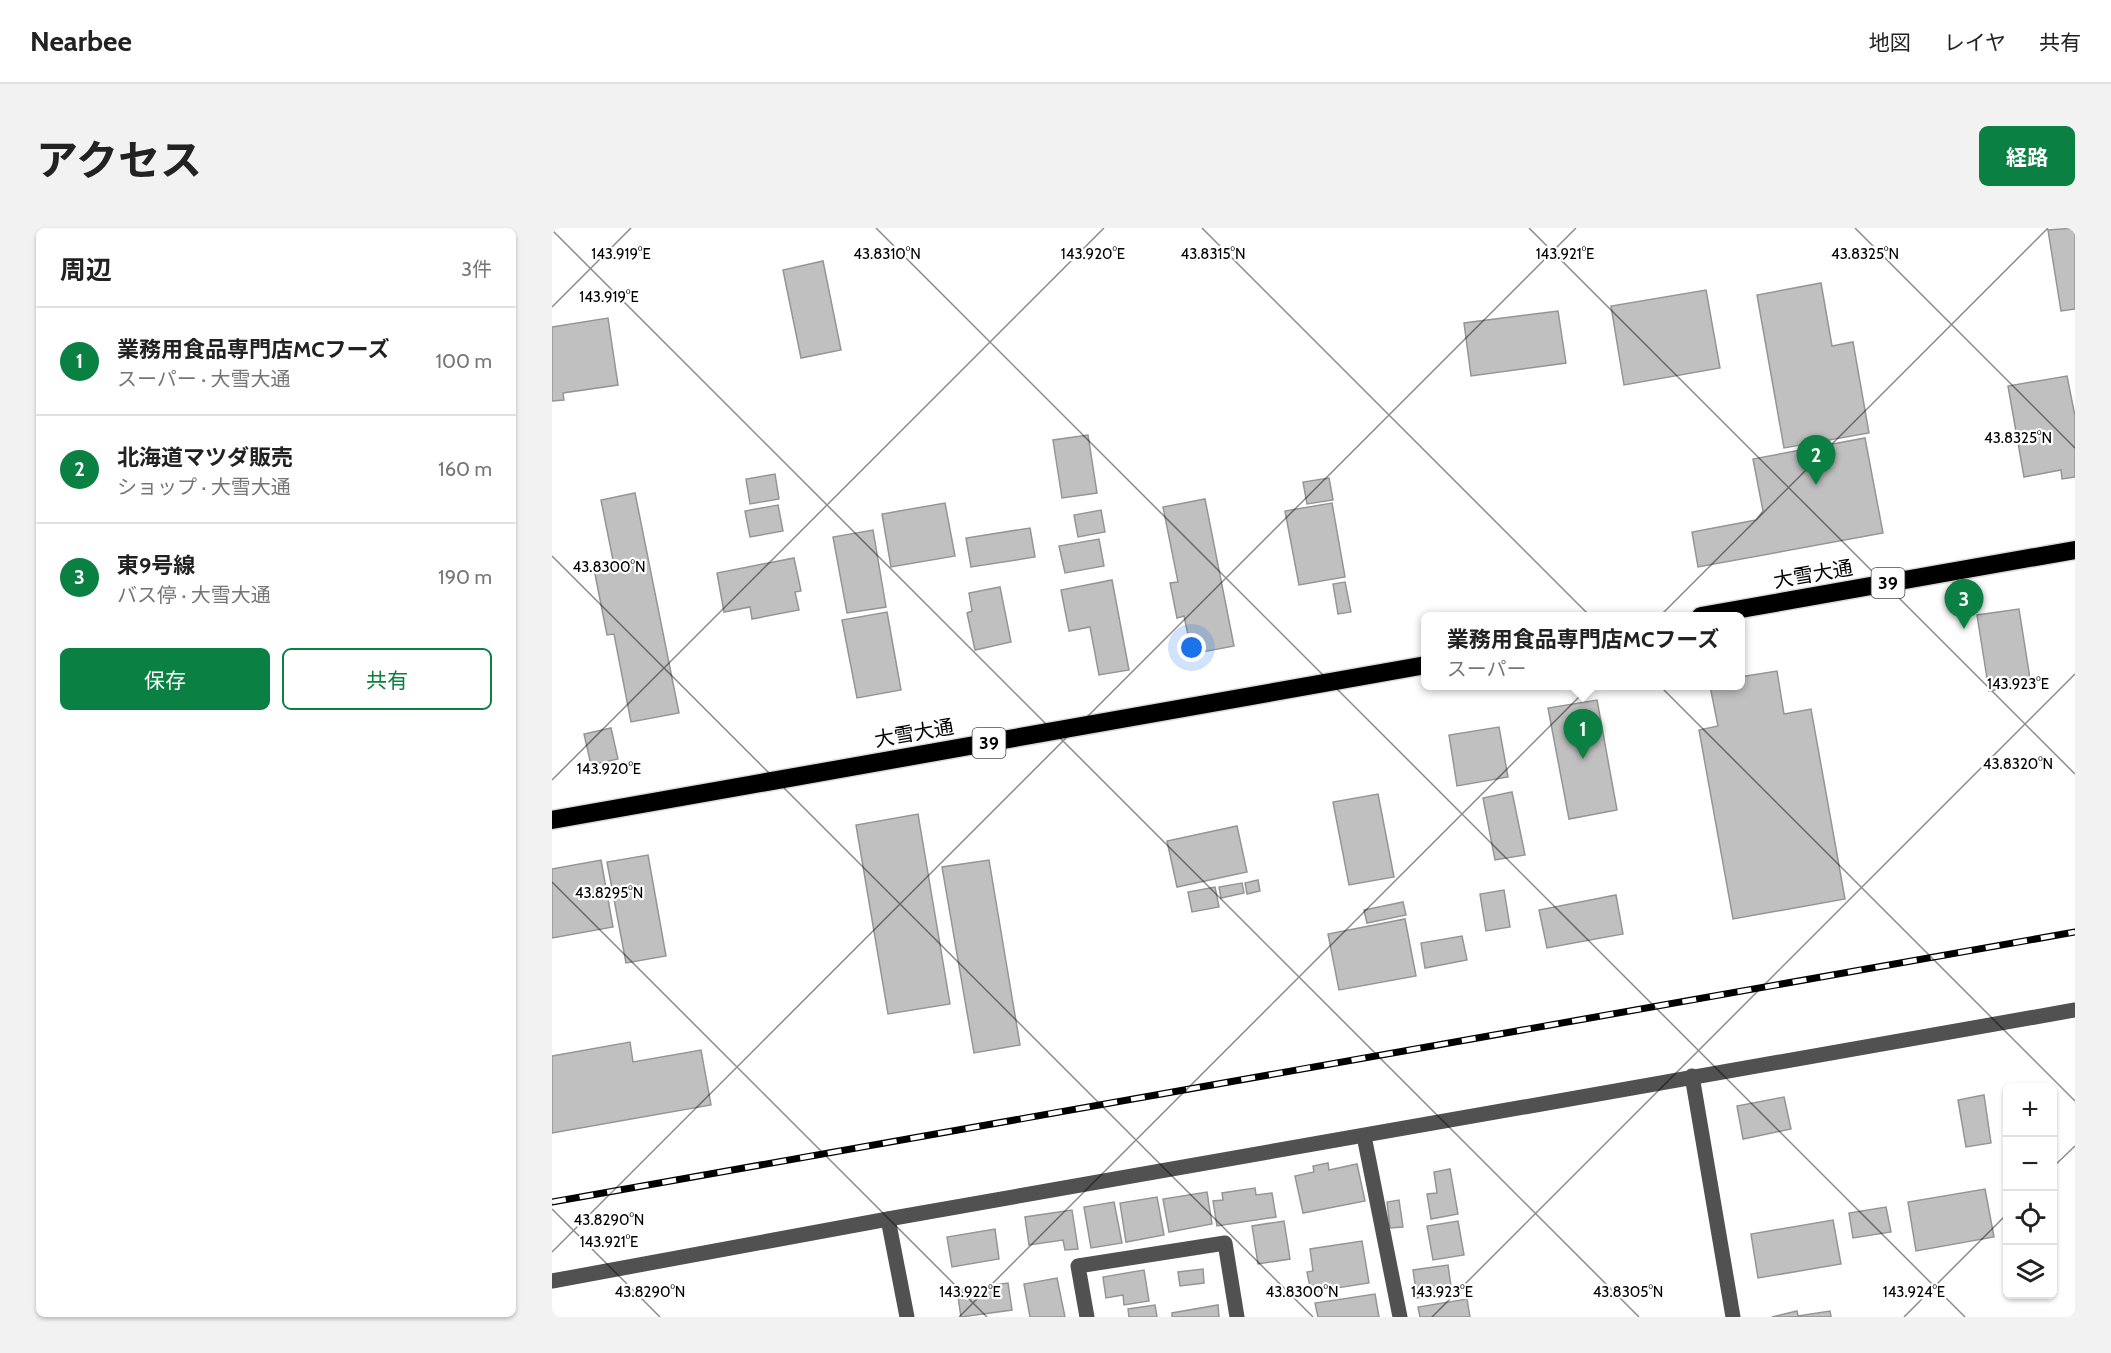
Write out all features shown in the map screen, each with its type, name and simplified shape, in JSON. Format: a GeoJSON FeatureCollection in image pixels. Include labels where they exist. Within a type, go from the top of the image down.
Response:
{"type":"FeatureCollection","features":[{"type":"Feature","properties":{"kind":"highway","name":"大雪大通"},"geometry":{"type":"LineString","coordinates":[[1724,612],[2075,550]]}},
{"type":"Feature","properties":{"kind":"highway","name":"大雪大通"},"geometry":{"type":"LineString","coordinates":[[552,820],[1421,666]]}},
{"type":"Feature","properties":{"kind":"street"},"geometry":{"type":"LineString","coordinates":[[552,1281],[888,1219],[2075,1010]]}},
{"type":"Feature","properties":{"kind":"street"},"geometry":{"type":"LineString","coordinates":[[1692,1076],[1733,1317]]}},
{"type":"Feature","properties":{"kind":"street"},"geometry":{"type":"LineString","coordinates":[[1364,1136],[1400,1317]]}},
{"type":"Feature","properties":{"kind":"street"},"geometry":{"type":"LineString","coordinates":[[888,1219],[906,1317]]}},
{"type":"Feature","properties":{"kind":"street"},"geometry":{"type":"LineString","coordinates":[[1088,1317],[1078,1266],[1225,1243],[1238,1317]]}},
{"type":"Feature","properties":{"kind":"building"},"geometry":{"type":"Polygon","coordinates":[[[2075,228],[2075,309],[2061,311],[2048,230],[2075,228]]]}},
{"type":"Feature","properties":{"kind":"building"},"geometry":{"type":"Polygon","coordinates":[[[823,261],[841,350],[801,358],[783,270],[823,261]]]}},
{"type":"Feature","properties":{"kind":"building"},"geometry":{"type":"Polygon","coordinates":[[[1821,283],[1832,346],[1853,342],[1869,433],[1784,448],[1757,295],[1821,283]]]}},
{"type":"Feature","properties":{"kind":"building"},"geometry":{"type":"Polygon","coordinates":[[[1706,290],[1720,368],[1624,385],[1611,306],[1706,290]]]}},
{"type":"Feature","properties":{"kind":"building"},"geometry":{"type":"Polygon","coordinates":[[[1558,311],[1566,363],[1471,376],[1464,323],[1558,311]]]}},
{"type":"Feature","properties":{"kind":"building"},"geometry":{"type":"Polygon","coordinates":[[[608,318],[618,385],[563,393],[564,400],[552,401],[552,327],[608,318]]]}},
{"type":"Feature","properties":{"kind":"building"},"geometry":{"type":"Polygon","coordinates":[[[2067,376],[2075,416],[2075,477],[2062,479],[2061,470],[2024,477],[2008,386],[2067,376]]]}},
{"type":"Feature","properties":{"kind":"building"},"geometry":{"type":"Polygon","coordinates":[[[1088,435],[1097,493],[1062,498],[1053,440],[1088,435]]]}},
{"type":"Feature","properties":{"kind":"building"},"geometry":{"type":"Polygon","coordinates":[[[1865,438],[1883,533],[1698,567],[1692,532],[1756,520],[1763,511],[1753,459],[1865,438]]]}},
{"type":"Feature","properties":{"kind":"building"},"geometry":{"type":"Polygon","coordinates":[[[775,474],[779,499],[750,504],[746,479],[775,474]]]}},
{"type":"Feature","properties":{"kind":"building"},"geometry":{"type":"Polygon","coordinates":[[[1329,478],[1333,500],[1307,504],[1303,482],[1329,478]]]}},
{"type":"Feature","properties":{"kind":"building"},"geometry":{"type":"Polygon","coordinates":[[[635,493],[679,713],[631,722],[614,634],[607,635],[594,569],[614,565],[601,500],[635,493]]]}},
{"type":"Feature","properties":{"kind":"building"},"geometry":{"type":"Polygon","coordinates":[[[1205,499],[1234,646],[1192,654],[1184,616],[1177,618],[1170,583],[1178,582],[1163,507],[1205,499]]]}},
{"type":"Feature","properties":{"kind":"building"},"geometry":{"type":"Polygon","coordinates":[[[945,503],[955,556],[891,567],[882,514],[945,503]]]}},
{"type":"Feature","properties":{"kind":"building"},"geometry":{"type":"Polygon","coordinates":[[[1332,503],[1345,577],[1299,585],[1285,511],[1332,503]]]}},
{"type":"Feature","properties":{"kind":"building"},"geometry":{"type":"Polygon","coordinates":[[[778,505],[783,531],[750,537],[745,511],[778,505]]]}},
{"type":"Feature","properties":{"kind":"building"},"geometry":{"type":"Polygon","coordinates":[[[1101,510],[1105,532],[1078,537],[1074,515],[1101,510]]]}},
{"type":"Feature","properties":{"kind":"building"},"geometry":{"type":"Polygon","coordinates":[[[1030,528],[1035,557],[971,567],[966,538],[1030,528]]]}},
{"type":"Feature","properties":{"kind":"building"},"geometry":{"type":"Polygon","coordinates":[[[873,530],[886,607],[847,613],[833,537],[873,530]]]}},
{"type":"Feature","properties":{"kind":"building"},"geometry":{"type":"Polygon","coordinates":[[[1099,539],[1104,566],[1065,573],[1059,546],[1099,539]]]}},
{"type":"Feature","properties":{"kind":"building"},"geometry":{"type":"Polygon","coordinates":[[[794,558],[801,591],[795,592],[799,610],[752,619],[750,607],[724,612],[717,573],[794,558]]]}},
{"type":"Feature","properties":{"kind":"building"},"geometry":{"type":"Polygon","coordinates":[[[1112,580],[1129,670],[1099,675],[1090,627],[1069,631],[1061,590],[1112,580]]]}},
{"type":"Feature","properties":{"kind":"building"},"geometry":{"type":"Polygon","coordinates":[[[1345,582],[1351,612],[1338,614],[1333,584],[1345,582]]]}},
{"type":"Feature","properties":{"kind":"building"},"geometry":{"type":"Polygon","coordinates":[[[1000,587],[1011,642],[975,650],[967,613],[972,611],[969,593],[1000,587]]]}},
{"type":"Feature","properties":{"kind":"building"},"geometry":{"type":"Polygon","coordinates":[[[2019,609],[2031,685],[1989,691],[1977,615],[2019,609]]]}},
{"type":"Feature","properties":{"kind":"building"},"geometry":{"type":"Polygon","coordinates":[[[887,612],[901,690],[857,698],[842,620],[887,612]]]}},
{"type":"Feature","properties":{"kind":"building"},"geometry":{"type":"Polygon","coordinates":[[[1777,671],[1784,714],[1811,709],[1845,899],[1733,919],[1699,730],[1718,726],[1711,690],[1745,690],[1745,676],[1777,671]]]}},
{"type":"Feature","properties":{"kind":"building"},"geometry":{"type":"Polygon","coordinates":[[[1597,700],[1617,810],[1569,819],[1548,708],[1597,700]]]}},
{"type":"Feature","properties":{"kind":"building"},"geometry":{"type":"Polygon","coordinates":[[[1499,727],[1508,777],[1457,786],[1449,735],[1499,727]]]}},
{"type":"Feature","properties":{"kind":"building"},"geometry":{"type":"Polygon","coordinates":[[[611,728],[618,759],[591,765],[584,734],[611,728]]]}},
{"type":"Feature","properties":{"kind":"building"},"geometry":{"type":"Polygon","coordinates":[[[1512,792],[1525,855],[1495,860],[1483,798],[1512,792]]]}},
{"type":"Feature","properties":{"kind":"building"},"geometry":{"type":"Polygon","coordinates":[[[1378,794],[1394,877],[1349,885],[1333,802],[1378,794]]]}},
{"type":"Feature","properties":{"kind":"building"},"geometry":{"type":"Polygon","coordinates":[[[918,814],[950,1004],[888,1014],[856,825],[918,814]]]}},
{"type":"Feature","properties":{"kind":"building"},"geometry":{"type":"Polygon","coordinates":[[[1237,826],[1247,872],[1177,887],[1167,841],[1237,826]]]}},
{"type":"Feature","properties":{"kind":"building"},"geometry":{"type":"Polygon","coordinates":[[[648,855],[666,956],[626,963],[607,862],[648,855]]]}},
{"type":"Feature","properties":{"kind":"building"},"geometry":{"type":"Polygon","coordinates":[[[601,860],[613,927],[552,938],[552,869],[601,860]]]}},
{"type":"Feature","properties":{"kind":"building"},"geometry":{"type":"Polygon","coordinates":[[[989,860],[1020,1045],[974,1053],[942,867],[989,860]]]}},
{"type":"Feature","properties":{"kind":"building"},"geometry":{"type":"Polygon","coordinates":[[[1258,880],[1260,891],[1247,894],[1245,883],[1258,880]]]}},
{"type":"Feature","properties":{"kind":"building"},"geometry":{"type":"Polygon","coordinates":[[[1242,883],[1244,893],[1221,898],[1219,887],[1242,883]]]}},
{"type":"Feature","properties":{"kind":"building"},"geometry":{"type":"Polygon","coordinates":[[[1215,887],[1219,907],[1192,912],[1188,892],[1215,887]]]}},
{"type":"Feature","properties":{"kind":"building"},"geometry":{"type":"Polygon","coordinates":[[[1504,890],[1510,927],[1486,931],[1480,894],[1504,890]]]}},
{"type":"Feature","properties":{"kind":"building"},"geometry":{"type":"Polygon","coordinates":[[[1616,895],[1623,934],[1547,948],[1539,910],[1616,895]]]}},
{"type":"Feature","properties":{"kind":"building"},"geometry":{"type":"Polygon","coordinates":[[[1403,902],[1406,915],[1367,923],[1364,910],[1403,902]]]}},
{"type":"Feature","properties":{"kind":"building"},"geometry":{"type":"Polygon","coordinates":[[[1405,919],[1416,976],[1339,990],[1328,934],[1405,919]]]}},
{"type":"Feature","properties":{"kind":"building"},"geometry":{"type":"Polygon","coordinates":[[[1462,936],[1467,960],[1425,968],[1421,943],[1462,936]]]}},
{"type":"Feature","properties":{"kind":"building"},"geometry":{"type":"Polygon","coordinates":[[[630,1042],[633,1062],[701,1050],[711,1105],[552,1133],[552,1056],[630,1042]]]}},
{"type":"Feature","properties":{"kind":"building"},"geometry":{"type":"Polygon","coordinates":[[[1984,1095],[1991,1143],[1966,1147],[1958,1100],[1984,1095]]]}},
{"type":"Feature","properties":{"kind":"building"},"geometry":{"type":"Polygon","coordinates":[[[1784,1097],[1791,1129],[1743,1139],[1737,1106],[1784,1097]]]}},
{"type":"Feature","properties":{"kind":"building"},"geometry":{"type":"Polygon","coordinates":[[[1328,1163],[1329,1170],[1357,1164],[1365,1201],[1303,1213],[1295,1176],[1314,1172],[1313,1166],[1328,1163]]]}},
{"type":"Feature","properties":{"kind":"building"},"geometry":{"type":"Polygon","coordinates":[[[1450,1169],[1458,1214],[1431,1219],[1427,1194],[1437,1193],[1434,1172],[1450,1169]]]}},
{"type":"Feature","properties":{"kind":"building"},"geometry":{"type":"Polygon","coordinates":[[[1255,1188],[1256,1195],[1272,1193],[1276,1217],[1217,1226],[1213,1201],[1223,1200],[1222,1193],[1255,1188]]]}},
{"type":"Feature","properties":{"kind":"building"},"geometry":{"type":"Polygon","coordinates":[[[1985,1189],[1994,1237],[1916,1251],[1908,1202],[1985,1189]]]}},
{"type":"Feature","properties":{"kind":"building"},"geometry":{"type":"Polygon","coordinates":[[[1207,1192],[1212,1224],[1169,1232],[1163,1199],[1207,1192]]]}},
{"type":"Feature","properties":{"kind":"building"},"geometry":{"type":"Polygon","coordinates":[[[1157,1197],[1164,1235],[1126,1242],[1120,1203],[1157,1197]]]}},
{"type":"Feature","properties":{"kind":"building"},"geometry":{"type":"Polygon","coordinates":[[[1399,1200],[1403,1227],[1390,1228],[1387,1202],[1399,1200]]]}},
{"type":"Feature","properties":{"kind":"building"},"geometry":{"type":"Polygon","coordinates":[[[1114,1202],[1122,1243],[1091,1248],[1084,1207],[1114,1202]]]}},
{"type":"Feature","properties":{"kind":"building"},"geometry":{"type":"Polygon","coordinates":[[[1886,1207],[1891,1232],[1853,1238],[1849,1213],[1886,1207]]]}},
{"type":"Feature","properties":{"kind":"building"},"geometry":{"type":"Polygon","coordinates":[[[1072,1210],[1078,1249],[1065,1250],[1063,1240],[1029,1245],[1025,1217],[1072,1210]]]}},
{"type":"Feature","properties":{"kind":"building"},"geometry":{"type":"Polygon","coordinates":[[[1833,1220],[1841,1264],[1758,1278],[1751,1234],[1833,1220]]]}},
{"type":"Feature","properties":{"kind":"building"},"geometry":{"type":"Polygon","coordinates":[[[1284,1221],[1290,1259],[1258,1264],[1252,1226],[1284,1221]]]}},
{"type":"Feature","properties":{"kind":"building"},"geometry":{"type":"Polygon","coordinates":[[[1458,1221],[1464,1255],[1433,1260],[1427,1226],[1458,1221]]]}},
{"type":"Feature","properties":{"kind":"building"},"geometry":{"type":"Polygon","coordinates":[[[995,1229],[999,1259],[952,1267],[947,1237],[995,1229]]]}},
{"type":"Feature","properties":{"kind":"building"},"geometry":{"type":"Polygon","coordinates":[[[1362,1241],[1369,1283],[1311,1292],[1307,1272],[1313,1271],[1310,1249],[1362,1241]]]}},
{"type":"Feature","properties":{"kind":"building"},"geometry":{"type":"Polygon","coordinates":[[[1448,1265],[1452,1293],[1417,1298],[1413,1270],[1448,1265]]]}},
{"type":"Feature","properties":{"kind":"building"},"geometry":{"type":"Polygon","coordinates":[[[1203,1269],[1204,1283],[1180,1286],[1178,1272],[1203,1269]]]}},
{"type":"Feature","properties":{"kind":"building"},"geometry":{"type":"Polygon","coordinates":[[[1144,1270],[1149,1301],[1124,1305],[1123,1295],[1106,1298],[1103,1277],[1144,1270]]]}},
{"type":"Feature","properties":{"kind":"building"},"geometry":{"type":"Polygon","coordinates":[[[1057,1278],[1065,1317],[1030,1317],[1024,1284],[1057,1278]]]}},
{"type":"Feature","properties":{"kind":"building"},"geometry":{"type":"Polygon","coordinates":[[[1008,1283],[1012,1310],[961,1317],[957,1290],[1008,1283]]]}},
{"type":"Feature","properties":{"kind":"building"},"geometry":{"type":"Polygon","coordinates":[[[1375,1294],[1379,1317],[1318,1317],[1315,1303],[1375,1294]]]}},
{"type":"Feature","properties":{"kind":"building"},"geometry":{"type":"Polygon","coordinates":[[[1467,1299],[1470,1317],[1420,1317],[1418,1307],[1467,1299]]]}},
{"type":"Feature","properties":{"kind":"building"},"geometry":{"type":"Polygon","coordinates":[[[1155,1305],[1157,1317],[1129,1317],[1128,1309],[1155,1305]]]}},
{"type":"Feature","properties":{"kind":"building"},"geometry":{"type":"Polygon","coordinates":[[[1218,1305],[1219,1317],[1172,1317],[1172,1313],[1218,1305]]]}},
{"type":"Feature","properties":{"kind":"building"},"geometry":{"type":"Polygon","coordinates":[[[1797,1311],[1798,1316],[1830,1311],[1831,1317],[1772,1317],[1797,1311]]]}},
{"type":"Feature","properties":{"kind":"railway"},"geometry":{"type":"LineString","coordinates":[[552,1202],[2075,932]]}},
{"type":"Feature","properties":{"kind":"place","name":"北海道マツダ販売"},"geometry":{"type":"Point","coordinates":[1816,485]}},
{"type":"Feature","properties":{"kind":"place","name":"東9号線"},"geometry":{"type":"Point","coordinates":[1964,629]}},
{"type":"Feature","properties":{"kind":"place","name":"業務用食品専門店MCフーズ"},"geometry":{"type":"Point","coordinates":[1583,759]}}]}
